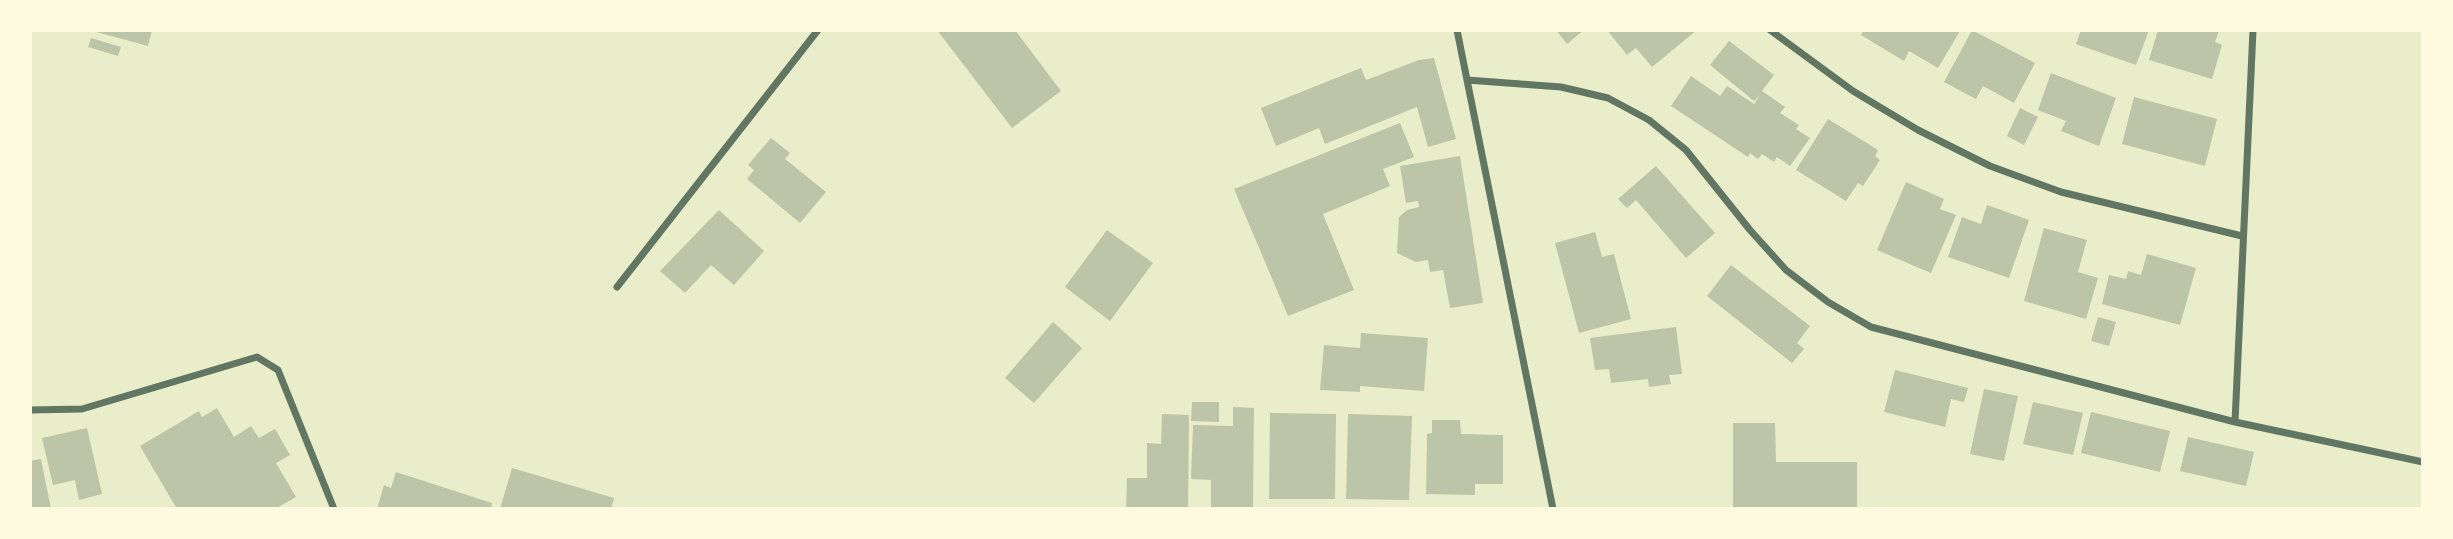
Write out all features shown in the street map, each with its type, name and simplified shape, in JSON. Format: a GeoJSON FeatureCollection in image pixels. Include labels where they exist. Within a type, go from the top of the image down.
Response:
{"type":"FeatureCollection","features":[{"type":"Feature","properties":{"kind":"street"},"geometry":{"type":"LineString","coordinates":[[617,288],[818,30]]}},
{"type":"Feature","properties":{"kind":"street"},"geometry":{"type":"LineString","coordinates":[[1457,30],[1553,509]]}},
{"type":"Feature","properties":{"kind":"street"},"geometry":{"type":"LineString","coordinates":[[1770,30],[1853,91],[1918,130],[1990,166],[2061,192],[2242,236]]}},
{"type":"Feature","properties":{"kind":"street"},"geometry":{"type":"LineString","coordinates":[[2235,422],[2253,30]]}},
{"type":"Feature","properties":{"kind":"street"},"geometry":{"type":"LineString","coordinates":[[1467,80],[1560,87],[1608,98],[1649,120],[1686,150],[1786,270],[1828,302],[1871,327],[2235,422],[2423,462]]}},
{"type":"Feature","properties":{"kind":"street"},"geometry":{"type":"LineString","coordinates":[[30,410],[82,409],[257,357],[278,370],[334,509]]}},
{"type":"Feature","properties":{"kind":"building"},"geometry":{"type":"Polygon","coordinates":[[[89,30],[152,30],[148,46],[89,30]]]}},
{"type":"Feature","properties":{"kind":"building"},"geometry":{"type":"Polygon","coordinates":[[[937,30],[1015,30],[1061,91],[1012,128],[937,30]]]}},
{"type":"Feature","properties":{"kind":"building"},"geometry":{"type":"Polygon","coordinates":[[[1556,30],[1584,30],[1567,44],[1556,30]]]}},
{"type":"Feature","properties":{"kind":"building"},"geometry":{"type":"Polygon","coordinates":[[[1607,30],[1697,30],[1652,67],[1636,48],[1627,55],[1607,30]]]}},
{"type":"Feature","properties":{"kind":"building"},"geometry":{"type":"Polygon","coordinates":[[[1864,30],[1960,31],[1938,68],[1909,51],[1904,61],[1861,35],[1864,30]]]}},
{"type":"Feature","properties":{"kind":"building"},"geometry":{"type":"Polygon","coordinates":[[[1972,30],[2035,63],[2014,103],[1983,86],[1976,99],[1944,82],[1972,30]]]}},
{"type":"Feature","properties":{"kind":"building"},"geometry":{"type":"Polygon","coordinates":[[[2081,30],[2149,30],[2136,65],[2076,44],[2081,30]]]}},
{"type":"Feature","properties":{"kind":"building"},"geometry":{"type":"Polygon","coordinates":[[[2158,30],[2219,31],[2215,42],[2222,45],[2212,79],[2149,60],[2158,30]]]}},
{"type":"Feature","properties":{"kind":"building"},"geometry":{"type":"Polygon","coordinates":[[[91,38],[121,47],[118,56],[88,47],[91,38]]]}},
{"type":"Feature","properties":{"kind":"building"},"geometry":{"type":"Polygon","coordinates":[[[1729,41],[1774,75],[1762,91],[1785,107],[1780,113],[1799,125],[1796,129],[1810,138],[1790,166],[1777,157],[1774,162],[1762,154],[1758,159],[1750,153],[1748,157],[1671,106],[1691,76],[1720,96],[1727,86],[1754,104],[1760,95],[1754,101],[1710,65],[1729,41]]]}},
{"type":"Feature","properties":{"kind":"building"},"geometry":{"type":"Polygon","coordinates":[[[1434,58],[1456,139],[1428,147],[1417,107],[1325,144],[1319,128],[1276,146],[1261,108],[1361,68],[1366,80],[1419,60],[1434,58]]]}},
{"type":"Feature","properties":{"kind":"building"},"geometry":{"type":"Polygon","coordinates":[[[2051,73],[2116,98],[2099,146],[2061,131],[2066,121],[2038,110],[2051,73]]]}},
{"type":"Feature","properties":{"kind":"building"},"geometry":{"type":"Polygon","coordinates":[[[2134,97],[2217,119],[2205,166],[2122,144],[2134,97]]]}},
{"type":"Feature","properties":{"kind":"building"},"geometry":{"type":"Polygon","coordinates":[[[2020,108],[2038,117],[2024,145],[2007,136],[2020,108]]]}},
{"type":"Feature","properties":{"kind":"building"},"geometry":{"type":"Polygon","coordinates":[[[1828,119],[1878,150],[1875,156],[1880,160],[1863,186],[1858,183],[1846,201],[1796,170],[1828,119]]]}},
{"type":"Feature","properties":{"kind":"building"},"geometry":{"type":"Polygon","coordinates":[[[1400,123],[1414,157],[1383,169],[1390,186],[1323,214],[1354,290],[1288,316],[1234,189],[1400,123]]]}},
{"type":"Feature","properties":{"kind":"building"},"geometry":{"type":"Polygon","coordinates":[[[771,138],[790,153],[785,159],[826,192],[800,223],[747,179],[754,170],[748,165],[771,138]]]}},
{"type":"Feature","properties":{"kind":"building"},"geometry":{"type":"Polygon","coordinates":[[[1460,156],[1483,303],[1450,308],[1443,270],[1430,272],[1428,260],[1416,262],[1397,253],[1399,217],[1407,210],[1419,207],[1418,201],[1406,203],[1400,166],[1460,156]]]}},
{"type":"Feature","properties":{"kind":"building"},"geometry":{"type":"Polygon","coordinates":[[[1656,166],[1715,233],[1686,258],[1636,200],[1627,208],[1618,199],[1656,166]]]}},
{"type":"Feature","properties":{"kind":"building"},"geometry":{"type":"Polygon","coordinates":[[[1906,182],[1944,199],[1940,209],[1956,215],[1931,273],[1877,250],[1906,182]]]}},
{"type":"Feature","properties":{"kind":"building"},"geometry":{"type":"Polygon","coordinates":[[[1987,205],[2029,220],[2009,278],[1948,257],[1962,217],[1981,224],[1987,205]]]}},
{"type":"Feature","properties":{"kind":"building"},"geometry":{"type":"Polygon","coordinates":[[[719,210],[764,251],[734,285],[711,265],[685,293],[660,271],[719,210]]]}},
{"type":"Feature","properties":{"kind":"building"},"geometry":{"type":"Polygon","coordinates":[[[2044,228],[2087,240],[2078,272],[2098,278],[2086,319],[2024,301],[2044,228]]]}},
{"type":"Feature","properties":{"kind":"building"},"geometry":{"type":"Polygon","coordinates":[[[1107,230],[1153,263],[1110,321],[1065,287],[1107,230]]]}},
{"type":"Feature","properties":{"kind":"building"},"geometry":{"type":"Polygon","coordinates":[[[1595,232],[1602,257],[1614,254],[1631,319],[1579,333],[1555,243],[1595,232]]]}},
{"type":"Feature","properties":{"kind":"building"},"geometry":{"type":"Polygon","coordinates":[[[2147,254],[2196,268],[2180,325],[2102,304],[2109,275],[2126,279],[2128,271],[2141,275],[2147,254]]]}},
{"type":"Feature","properties":{"kind":"building"},"geometry":{"type":"Polygon","coordinates":[[[1731,265],[1810,326],[1797,343],[1804,349],[1792,363],[1707,296],[1731,265]]]}},
{"type":"Feature","properties":{"kind":"building"},"geometry":{"type":"Polygon","coordinates":[[[2098,317],[2116,322],[2109,346],[2091,341],[2098,317]]]}},
{"type":"Feature","properties":{"kind":"building"},"geometry":{"type":"Polygon","coordinates":[[[1053,322],[1082,348],[1034,403],[1005,378],[1053,322]]]}},
{"type":"Feature","properties":{"kind":"building"},"geometry":{"type":"Polygon","coordinates":[[[1676,327],[1682,374],[1669,375],[1671,384],[1649,387],[1648,379],[1611,383],[1609,369],[1595,370],[1590,338],[1676,327]]]}},
{"type":"Feature","properties":{"kind":"building"},"geometry":{"type":"Polygon","coordinates":[[[1361,333],[1428,338],[1424,391],[1360,386],[1360,392],[1320,390],[1324,345],[1360,348],[1361,333]]]}},
{"type":"Feature","properties":{"kind":"building"},"geometry":{"type":"Polygon","coordinates":[[[1895,370],[1968,388],[1964,402],[1951,399],[1945,427],[1884,412],[1895,370]]]}},
{"type":"Feature","properties":{"kind":"building"},"geometry":{"type":"Polygon","coordinates":[[[1984,389],[2018,396],[2004,461],[1970,454],[1984,389]]]}},
{"type":"Feature","properties":{"kind":"building"},"geometry":{"type":"Polygon","coordinates":[[[1192,402],[1219,402],[1219,422],[1191,421],[1192,402]]]}},
{"type":"Feature","properties":{"kind":"building"},"geometry":{"type":"Polygon","coordinates":[[[2033,402],[2083,413],[2073,455],[2023,444],[2033,402]]]}},
{"type":"Feature","properties":{"kind":"building"},"geometry":{"type":"Polygon","coordinates":[[[1233,407],[1254,408],[1253,509],[1211,507],[1211,480],[1191,479],[1193,425],[1233,426],[1233,407]]]}},
{"type":"Feature","properties":{"kind":"building"},"geometry":{"type":"Polygon","coordinates":[[[217,408],[234,437],[251,426],[259,438],[275,429],[290,455],[276,463],[296,497],[275,509],[177,509],[140,446],[199,411],[202,417],[217,408]]]}},
{"type":"Feature","properties":{"kind":"building"},"geometry":{"type":"Polygon","coordinates":[[[2091,412],[2170,431],[2160,472],[2081,453],[2091,412]]]}},
{"type":"Feature","properties":{"kind":"building"},"geometry":{"type":"Polygon","coordinates":[[[1270,413],[1336,414],[1335,499],[1269,499],[1270,413]]]}},
{"type":"Feature","properties":{"kind":"building"},"geometry":{"type":"Polygon","coordinates":[[[1162,414],[1189,415],[1188,509],[1126,509],[1127,478],[1147,478],[1147,443],[1161,444],[1162,414]]]}},
{"type":"Feature","properties":{"kind":"building"},"geometry":{"type":"Polygon","coordinates":[[[1348,414],[1412,416],[1409,500],[1346,499],[1348,414]]]}},
{"type":"Feature","properties":{"kind":"building"},"geometry":{"type":"Polygon","coordinates":[[[1432,420],[1460,420],[1461,434],[1503,435],[1503,484],[1475,484],[1475,495],[1426,494],[1427,434],[1432,433],[1432,420]]]}},
{"type":"Feature","properties":{"kind":"building"},"geometry":{"type":"Polygon","coordinates":[[[1733,423],[1775,423],[1776,462],[1857,462],[1857,509],[1733,509],[1733,423]]]}},
{"type":"Feature","properties":{"kind":"building"},"geometry":{"type":"Polygon","coordinates":[[[87,428],[102,494],[79,500],[75,480],[53,485],[42,438],[87,428]]]}},
{"type":"Feature","properties":{"kind":"building"},"geometry":{"type":"Polygon","coordinates":[[[2188,437],[2254,452],[2246,486],[2180,471],[2188,437]]]}},
{"type":"Feature","properties":{"kind":"building"},"geometry":{"type":"Polygon","coordinates":[[[41,459],[51,509],[30,509],[30,461],[41,459]]]}},
{"type":"Feature","properties":{"kind":"building"},"geometry":{"type":"Polygon","coordinates":[[[512,468],[614,498],[611,509],[500,509],[512,468]]]}},
{"type":"Feature","properties":{"kind":"building"},"geometry":{"type":"Polygon","coordinates":[[[396,472],[492,503],[491,509],[377,509],[384,485],[391,488],[396,472]]]}}]}
